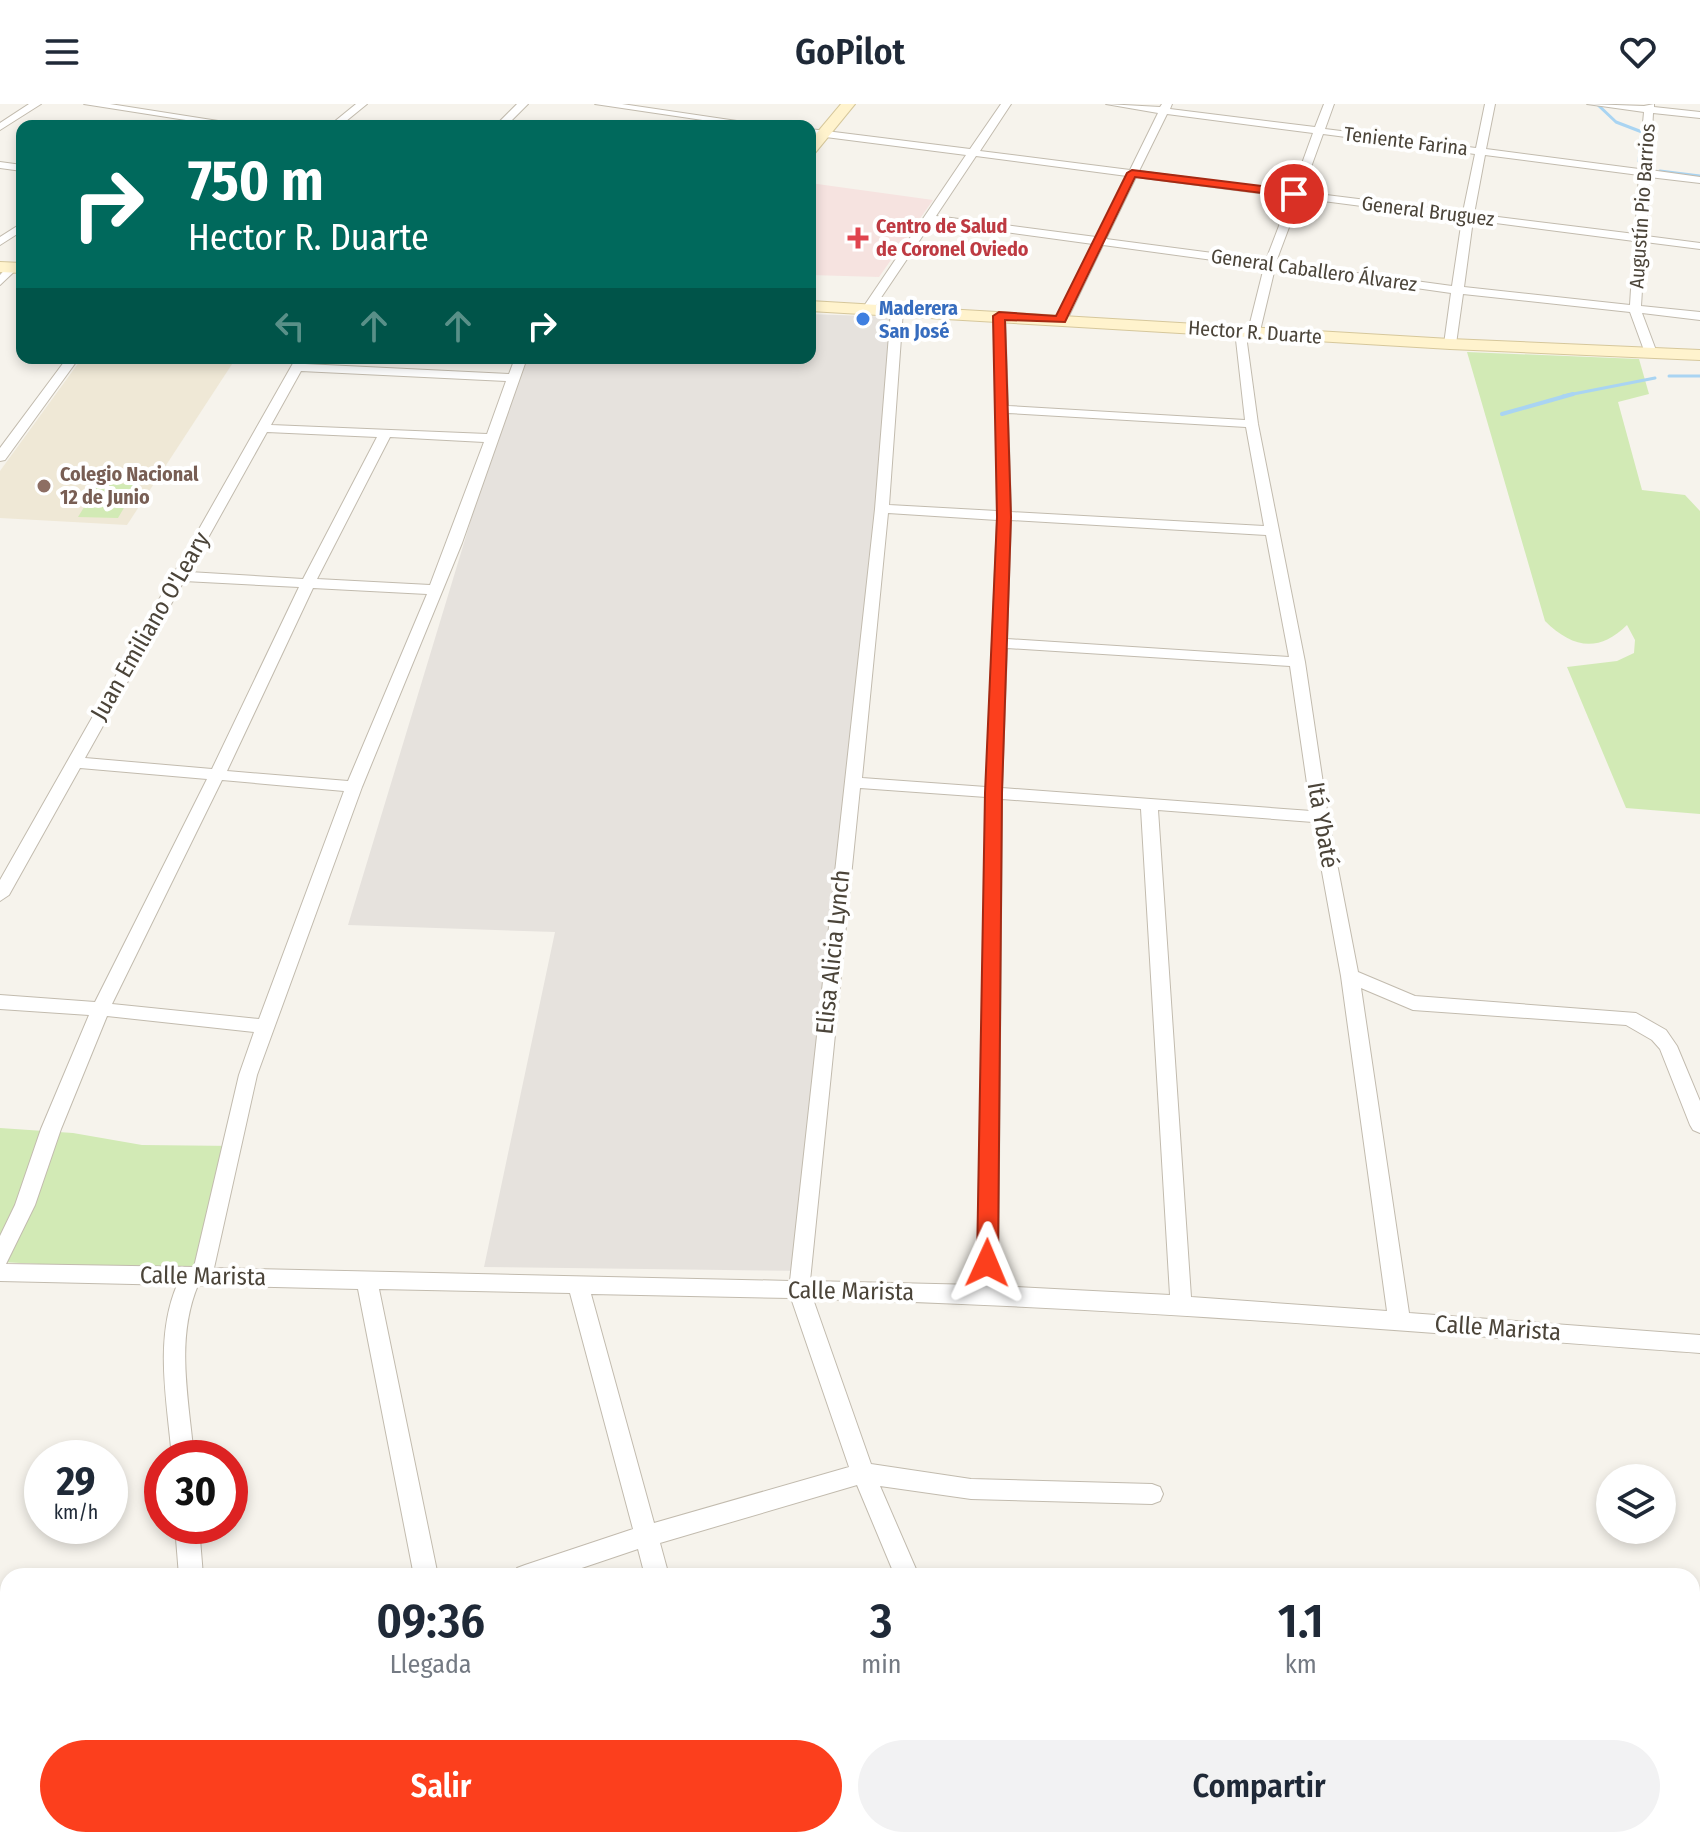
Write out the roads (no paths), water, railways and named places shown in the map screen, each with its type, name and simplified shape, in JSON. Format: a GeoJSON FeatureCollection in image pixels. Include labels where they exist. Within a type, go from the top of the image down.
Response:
{"type":"FeatureCollection","features":[{"type":"Feature","properties":{"kind":"street"},"geometry":{"type":"LineString","coordinates":[[0,127],[36,104]]}},
{"type":"Feature","properties":{"kind":"street"},"geometry":{"type":"LineString","coordinates":[[89,104],[201,120]]}},
{"type":"Feature","properties":{"kind":"street"},"geometry":{"type":"LineString","coordinates":[[174,120],[197,104]]}},
{"type":"Feature","properties":{"kind":"street"},"geometry":{"type":"LineString","coordinates":[[342,120],[362,104]]}},
{"type":"Feature","properties":{"kind":"street"},"geometry":{"type":"LineString","coordinates":[[506,120],[523,104]]}},
{"type":"Feature","properties":{"kind":"street"},"geometry":{"type":"LineString","coordinates":[[600,104],[719,120]]}},
{"type":"Feature","properties":{"kind":"street"},"geometry":{"type":"LineString","coordinates":[[667,120],[682,104]]}},
{"type":"Feature","properties":{"kind":"street"},"geometry":{"type":"LineString","coordinates":[[817,133],[848,104]]}},
{"type":"Feature","properties":{"kind":"street"},"geometry":{"type":"LineString","coordinates":[[868,309],[1006,104]]}},
{"type":"Feature","properties":{"kind":"street","name":"Teniente Farina"},"geometry":{"type":"LineString","coordinates":[[1111,104],[1166,107],[1700,180]]}},
{"type":"Feature","properties":{"kind":"street","name":"Itá Ybaté"},"geometry":{"type":"LineString","coordinates":[[1329,104],[1294,194],[1248,331],[1252,424],[1297,662],[1320,817],[1350,976],[1399,1320]]}},
{"type":"Feature","properties":{"kind":"street"},"geometry":{"type":"LineString","coordinates":[[1450,344],[1468,216],[1490,104]]}},
{"type":"Feature","properties":{"kind":"street"},"geometry":{"type":"LineString","coordinates":[[1592,104],[1649,107],[1700,115]]}},
{"type":"Feature","properties":{"kind":"street"},"geometry":{"type":"LineString","coordinates":[[1061,320],[1166,107]]}},
{"type":"Feature","properties":{"kind":"street","name":"Augustín Pio Barrios"},"geometry":{"type":"LineString","coordinates":[[1649,107],[1635,310],[1651,353]]}},
{"type":"Feature","properties":{"kind":"street","name":"General Bruguez"},"geometry":{"type":"LineString","coordinates":[[817,133],[1700,246]]}},
{"type":"Feature","properties":{"kind":"street","name":"General Caballero Álvarez"},"geometry":{"type":"LineString","coordinates":[[929,218],[1458,290],[1700,316]]}},
{"type":"Feature","properties":{"kind":"street"},"geometry":{"type":"LineString","coordinates":[[0,282],[11,268]]}},
{"type":"Feature","properties":{"kind":"street","name":"Hector R. Duarte"},"geometry":{"type":"LineString","coordinates":[[816,306],[1450,344],[1700,355]]}},
{"type":"Feature","properties":{"kind":"street","name":"Elisa Alicia Lynch"},"geometry":{"type":"LineString","coordinates":[[897,310],[882,509],[799,1290],[863,1473],[904,1568]]}},
{"type":"Feature","properties":{"kind":"street"},"geometry":{"type":"LineString","coordinates":[[987,1294],[994,793],[1004,517],[999,316]]}},
{"type":"Feature","properties":{"kind":"street"},"geometry":{"type":"LineString","coordinates":[[0,457],[69,364]]}},
{"type":"Feature","properties":{"kind":"street","name":"Juan Emiliano O'Leary"},"geometry":{"type":"LineString","coordinates":[[0,895],[298,364]]}},
{"type":"Feature","properties":{"kind":"street"},"geometry":{"type":"LineString","coordinates":[[326,364],[514,378]]}},
{"type":"Feature","properties":{"kind":"street"},"geometry":{"type":"LineString","coordinates":[[181,1440],[173,1345],[177,1310],[197,1275],[248,1075],[354,787],[435,590],[519,364]]}},
{"type":"Feature","properties":{"kind":"street"},"geometry":{"type":"LineString","coordinates":[[1001,409],[1252,424]]}},
{"type":"Feature","properties":{"kind":"street"},"geometry":{"type":"LineString","coordinates":[[262,428],[492,438]]}},
{"type":"Feature","properties":{"kind":"street"},"geometry":{"type":"LineString","coordinates":[[0,1257],[25,1205],[51,1129],[116,973],[385,434]]}},
{"type":"Feature","properties":{"kind":"street"},"geometry":{"type":"LineString","coordinates":[[882,509],[1271,531]]}},
{"type":"Feature","properties":{"kind":"street"},"geometry":{"type":"LineString","coordinates":[[178,576],[435,590]]}},
{"type":"Feature","properties":{"kind":"street"},"geometry":{"type":"LineString","coordinates":[[1001,643],[1297,662]]}},
{"type":"Feature","properties":{"kind":"street"},"geometry":{"type":"LineString","coordinates":[[73,762],[354,787]]}},
{"type":"Feature","properties":{"kind":"street"},"geometry":{"type":"LineString","coordinates":[[851,782],[1320,817]]}},
{"type":"Feature","properties":{"kind":"street"},"geometry":{"type":"LineString","coordinates":[[1149,804],[1181,1305]]}},
{"type":"Feature","properties":{"kind":"street"},"geometry":{"type":"LineString","coordinates":[[1350,976],[1413,1003],[1629,1018],[1659,1035],[1668,1046],[1700,1125]]}},
{"type":"Feature","properties":{"kind":"street"},"geometry":{"type":"LineString","coordinates":[[0,1002],[101,1009],[267,1027]]}},
{"type":"Feature","properties":{"kind":"street","name":"Calle Marista"},"geometry":{"type":"LineString","coordinates":[[0,1272],[987,1294],[1399,1320],[1700,1344]]}},
{"type":"Feature","properties":{"kind":"street"},"geometry":{"type":"LineString","coordinates":[[367,1280],[424,1568]]}},
{"type":"Feature","properties":{"kind":"street"},"geometry":{"type":"LineString","coordinates":[[578,1283],[655,1568]]}},
{"type":"Feature","properties":{"kind":"street"},"geometry":{"type":"LineString","coordinates":[[549,1568],[646,1536],[863,1473],[971,1489],[1152,1494]]}},
{"type":"Feature","properties":{"kind":"street"},"geometry":{"type":"LineString","coordinates":[[188,1544],[190,1568]]}},
{"type":"Feature","properties":{"kind":"waterway"},"geometry":{"type":"LineString","coordinates":[[1598,105],[1616,122],[1642,132],[1639,161]]}},
{"type":"Feature","properties":{"kind":"waterway"},"geometry":{"type":"LineString","coordinates":[[1660,171],[1700,176]]}},
{"type":"Feature","properties":{"kind":"waterway"},"geometry":{"type":"LineString","coordinates":[[1669,376],[1700,376]]}},
{"type":"Feature","properties":{"kind":"waterway"},"geometry":{"type":"LineString","coordinates":[[1572,394],[1655,378]]}},
{"type":"Feature","properties":{"kind":"waterway"},"geometry":{"type":"LineString","coordinates":[[1502,414],[1572,394]]}},
{"type":"Feature","properties":{"kind":"waterway"},"geometry":{"type":"LineString","coordinates":[[1563,396],[1572,394]]}},
{"type":"Feature","properties":{"kind":"place","name":"Centro de Salud de Coronel Oviedo"},"geometry":{"type":"Point","coordinates":[858,238]}},
{"type":"Feature","properties":{"kind":"place","name":"Maderera San José"},"geometry":{"type":"Point","coordinates":[863,319]}},
{"type":"Feature","properties":{"kind":"place","name":"Colegio Nacional 12 de Junio"},"geometry":{"type":"Point","coordinates":[44,486]}}]}
